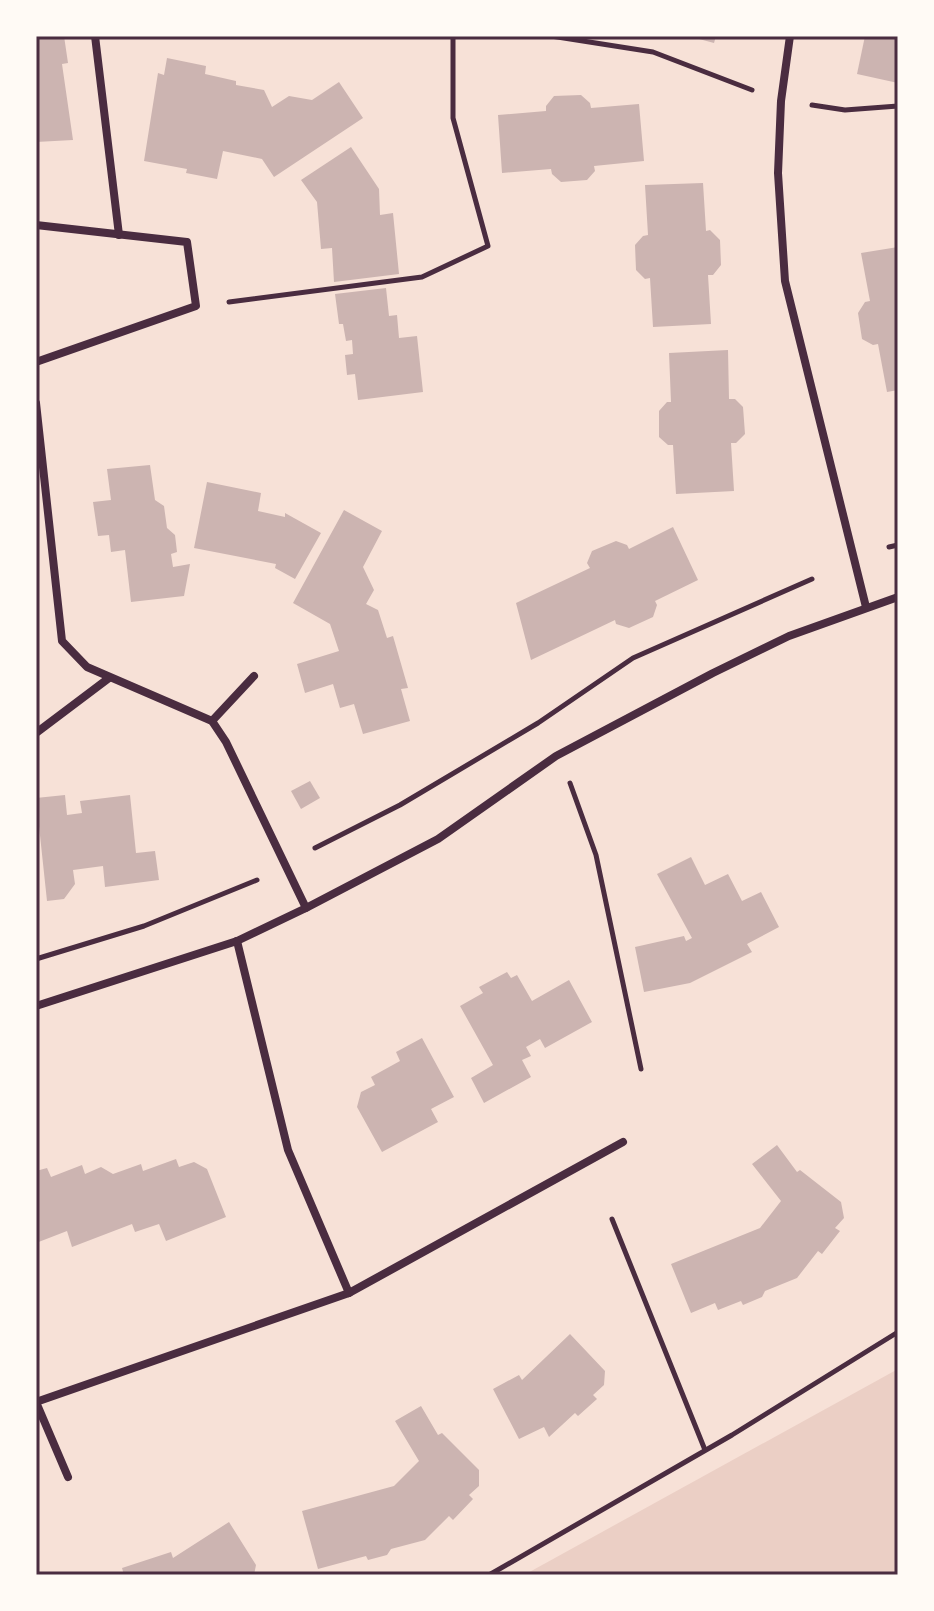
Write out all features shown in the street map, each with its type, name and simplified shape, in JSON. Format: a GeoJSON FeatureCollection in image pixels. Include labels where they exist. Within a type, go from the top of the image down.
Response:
{"type":"FeatureCollection","features":[{"type":"Feature","properties":{"kind":"street"},"geometry":{"type":"LineString","coordinates":[[95,36],[119,235]]}},
{"type":"Feature","properties":{"kind":"street"},"geometry":{"type":"LineString","coordinates":[[790,36],[781,101],[778,173],[785,281],[866,607]]}},
{"type":"Feature","properties":{"kind":"street"},"geometry":{"type":"LineString","coordinates":[[36,225],[187,242],[196,306],[36,362]]}},
{"type":"Feature","properties":{"kind":"street"},"geometry":{"type":"LineString","coordinates":[[36,403],[62,641],[87,667],[212,721],[226,742],[306,908]]}},
{"type":"Feature","properties":{"kind":"street"},"geometry":{"type":"LineString","coordinates":[[36,1006],[237,941],[438,839],[556,756],[713,673],[789,636],[898,597]]}},
{"type":"Feature","properties":{"kind":"street"},"geometry":{"type":"LineString","coordinates":[[212,721],[254,676]]}},
{"type":"Feature","properties":{"kind":"street"},"geometry":{"type":"LineString","coordinates":[[36,733],[109,678]]}},
{"type":"Feature","properties":{"kind":"street"},"geometry":{"type":"LineString","coordinates":[[237,941],[288,1150],[349,1293]]}},
{"type":"Feature","properties":{"kind":"street"},"geometry":{"type":"LineString","coordinates":[[68,1477],[36,1402],[349,1293],[623,1142]]}},
{"type":"Feature","properties":{"kind":"path"},"geometry":{"type":"LineString","coordinates":[[196,306],[422,277],[488,246],[453,118],[453,36]]}},
{"type":"Feature","properties":{"kind":"path"},"geometry":{"type":"LineString","coordinates":[[551,36],[653,52],[781,101],[845,110],[898,106]]}},
{"type":"Feature","properties":{"kind":"path"},"geometry":{"type":"LineString","coordinates":[[889,547],[898,545]]}},
{"type":"Feature","properties":{"kind":"path"},"geometry":{"type":"LineString","coordinates":[[311,850],[400,805],[538,723],[633,658],[812,579]]}},
{"type":"Feature","properties":{"kind":"path"},"geometry":{"type":"LineString","coordinates":[[570,782],[596,855],[641,1069]]}},
{"type":"Feature","properties":{"kind":"path"},"geometry":{"type":"LineString","coordinates":[[36,959],[144,926],[260,879]]}},
{"type":"Feature","properties":{"kind":"path"},"geometry":{"type":"LineString","coordinates":[[612,1219],[705,1450]]}},
{"type":"Feature","properties":{"kind":"path"},"geometry":{"type":"LineString","coordinates":[[489,1575],[705,1450],[898,1332]]}},
{"type":"Feature","properties":{"kind":"shaded area"},"geometry":{"type":"Polygon","coordinates":[[[898,1369],[898,1575],[524,1575],[898,1369]]]}},
{"type":"Feature","properties":{"kind":"building"},"geometry":{"type":"Polygon","coordinates":[[[36,36],[64,36],[68,63],[62,64],[73,140],[36,142],[36,36]]]}},
{"type":"Feature","properties":{"kind":"building"},"geometry":{"type":"Polygon","coordinates":[[[688,36],[716,36],[714,43],[688,36]]]}},
{"type":"Feature","properties":{"kind":"building"},"geometry":{"type":"Polygon","coordinates":[[[865,36],[898,36],[898,83],[857,74],[865,36]]]}},
{"type":"Feature","properties":{"kind":"building"},"geometry":{"type":"Polygon","coordinates":[[[167,58],[206,66],[205,74],[236,81],[236,85],[264,90],[272,107],[289,96],[312,100],[339,82],[363,118],[274,177],[262,159],[223,151],[217,179],[186,173],[187,169],[144,161],[158,73],[164,75],[167,58]]]}},
{"type":"Feature","properties":{"kind":"building"},"geometry":{"type":"Polygon","coordinates":[[[581,95],[591,108],[639,104],[644,161],[594,166],[595,171],[587,180],[561,182],[551,169],[502,173],[498,115],[546,111],[554,96],[581,95]]]}},
{"type":"Feature","properties":{"kind":"building"},"geometry":{"type":"Polygon","coordinates":[[[351,147],[379,189],[380,215],[393,213],[399,274],[334,282],[332,248],[321,249],[317,202],[301,180],[351,147]]]}},
{"type":"Feature","properties":{"kind":"building"},"geometry":{"type":"Polygon","coordinates":[[[703,183],[706,231],[710,230],[720,240],[721,265],[713,275],[708,275],[711,324],[653,327],[650,278],[645,279],[636,270],[635,245],[648,235],[645,185],[703,183]]]}},
{"type":"Feature","properties":{"kind":"building"},"geometry":{"type":"Polygon","coordinates":[[[898,247],[898,390],[887,392],[878,344],[873,345],[862,339],[858,313],[865,302],[870,301],[861,253],[898,247]]]}},
{"type":"Feature","properties":{"kind":"building"},"geometry":{"type":"Polygon","coordinates":[[[386,288],[389,316],[397,315],[399,338],[417,336],[423,392],[358,400],[355,374],[347,375],[345,355],[353,354],[352,340],[346,341],[343,324],[339,324],[335,294],[386,288]]]}},
{"type":"Feature","properties":{"kind":"building"},"geometry":{"type":"Polygon","coordinates":[[[728,350],[729,399],[735,399],[743,407],[745,434],[736,443],[731,443],[734,491],[676,494],[673,445],[668,445],[659,437],[659,411],[671,402],[669,353],[728,350]]]}},
{"type":"Feature","properties":{"kind":"building"},"geometry":{"type":"Polygon","coordinates":[[[150,465],[155,500],[164,506],[167,528],[175,535],[177,552],[171,554],[173,567],[190,564],[184,596],[131,602],[125,550],[111,552],[109,535],[98,536],[93,502],[111,500],[107,469],[150,465]]]}},
{"type":"Feature","properties":{"kind":"building"},"geometry":{"type":"Polygon","coordinates":[[[207,482],[261,493],[258,511],[285,517],[285,513],[321,533],[295,579],[275,568],[276,564],[194,548],[207,482]]]}},
{"type":"Feature","properties":{"kind":"building"},"geometry":{"type":"Polygon","coordinates":[[[344,510],[382,531],[363,567],[374,590],[366,604],[378,610],[387,638],[393,636],[408,688],[401,689],[410,721],[363,734],[354,704],[340,708],[333,684],[305,693],[297,664],[339,651],[330,624],[293,603],[344,510]]]}},
{"type":"Feature","properties":{"kind":"building"},"geometry":{"type":"Polygon","coordinates":[[[673,527],[698,580],[655,601],[657,605],[653,617],[629,628],[616,624],[615,620],[531,660],[516,603],[590,568],[587,563],[592,551],[616,541],[629,549],[673,527]]]}},
{"type":"Feature","properties":{"kind":"building"},"geometry":{"type":"Polygon","coordinates":[[[310,781],[320,798],[301,809],[291,791],[310,781]]]}},
{"type":"Feature","properties":{"kind":"building"},"geometry":{"type":"Polygon","coordinates":[[[65,795],[67,815],[82,813],[80,801],[130,795],[136,853],[155,851],[159,880],[105,887],[103,866],[73,870],[75,884],[64,899],[47,901],[36,798],[65,795]]]}},
{"type":"Feature","properties":{"kind":"building"},"geometry":{"type":"Polygon","coordinates":[[[691,857],[705,885],[728,874],[742,901],[761,892],[779,927],[747,944],[752,952],[690,983],[644,992],[635,947],[684,936],[686,941],[692,938],[657,874],[691,857]]]}},
{"type":"Feature","properties":{"kind":"building"},"geometry":{"type":"Polygon","coordinates":[[[507,972],[511,978],[517,975],[532,1001],[569,980],[592,1022],[545,1048],[540,1039],[526,1047],[531,1056],[522,1060],[531,1077],[484,1103],[471,1078],[493,1065],[460,1006],[483,993],[479,987],[507,972]]]}},
{"type":"Feature","properties":{"kind":"building"},"geometry":{"type":"Polygon","coordinates":[[[422,1038],[454,1097],[431,1109],[438,1122],[382,1152],[357,1107],[361,1092],[375,1085],[371,1077],[400,1061],[396,1052],[422,1038]]]}},
{"type":"Feature","properties":{"kind":"building"},"geometry":{"type":"Polygon","coordinates":[[[777,1145],[797,1172],[800,1170],[841,1202],[844,1218],[835,1228],[840,1231],[822,1254],[818,1251],[797,1278],[765,1291],[762,1297],[743,1305],[741,1301],[718,1310],[715,1303],[691,1313],[671,1264],[760,1228],[781,1201],[752,1164],[777,1145]]]}},
{"type":"Feature","properties":{"kind":"building"},"geometry":{"type":"Polygon","coordinates":[[[176,1159],[179,1167],[194,1162],[207,1169],[226,1217],[166,1241],[159,1224],[135,1232],[132,1224],[72,1247],[67,1231],[36,1243],[36,1171],[47,1168],[51,1177],[82,1165],[85,1174],[101,1167],[113,1174],[141,1164],[143,1171],[176,1159]]]}},
{"type":"Feature","properties":{"kind":"building"},"geometry":{"type":"Polygon","coordinates":[[[570,1334],[605,1371],[604,1385],[593,1395],[597,1399],[578,1416],[575,1413],[549,1437],[544,1427],[519,1439],[493,1389],[519,1375],[522,1380],[570,1334]]]}},
{"type":"Feature","properties":{"kind":"building"},"geometry":{"type":"Polygon","coordinates":[[[421,1406],[438,1435],[442,1433],[479,1470],[479,1486],[469,1495],[473,1499],[453,1520],[449,1516],[425,1540],[391,1549],[387,1555],[368,1560],[366,1556],[318,1569],[302,1511],[394,1486],[419,1461],[395,1421],[421,1406]]]}},
{"type":"Feature","properties":{"kind":"building"},"geometry":{"type":"Polygon","coordinates":[[[229,1522],[256,1565],[254,1575],[124,1575],[122,1568],[171,1552],[173,1558],[229,1522]]]}}]}
